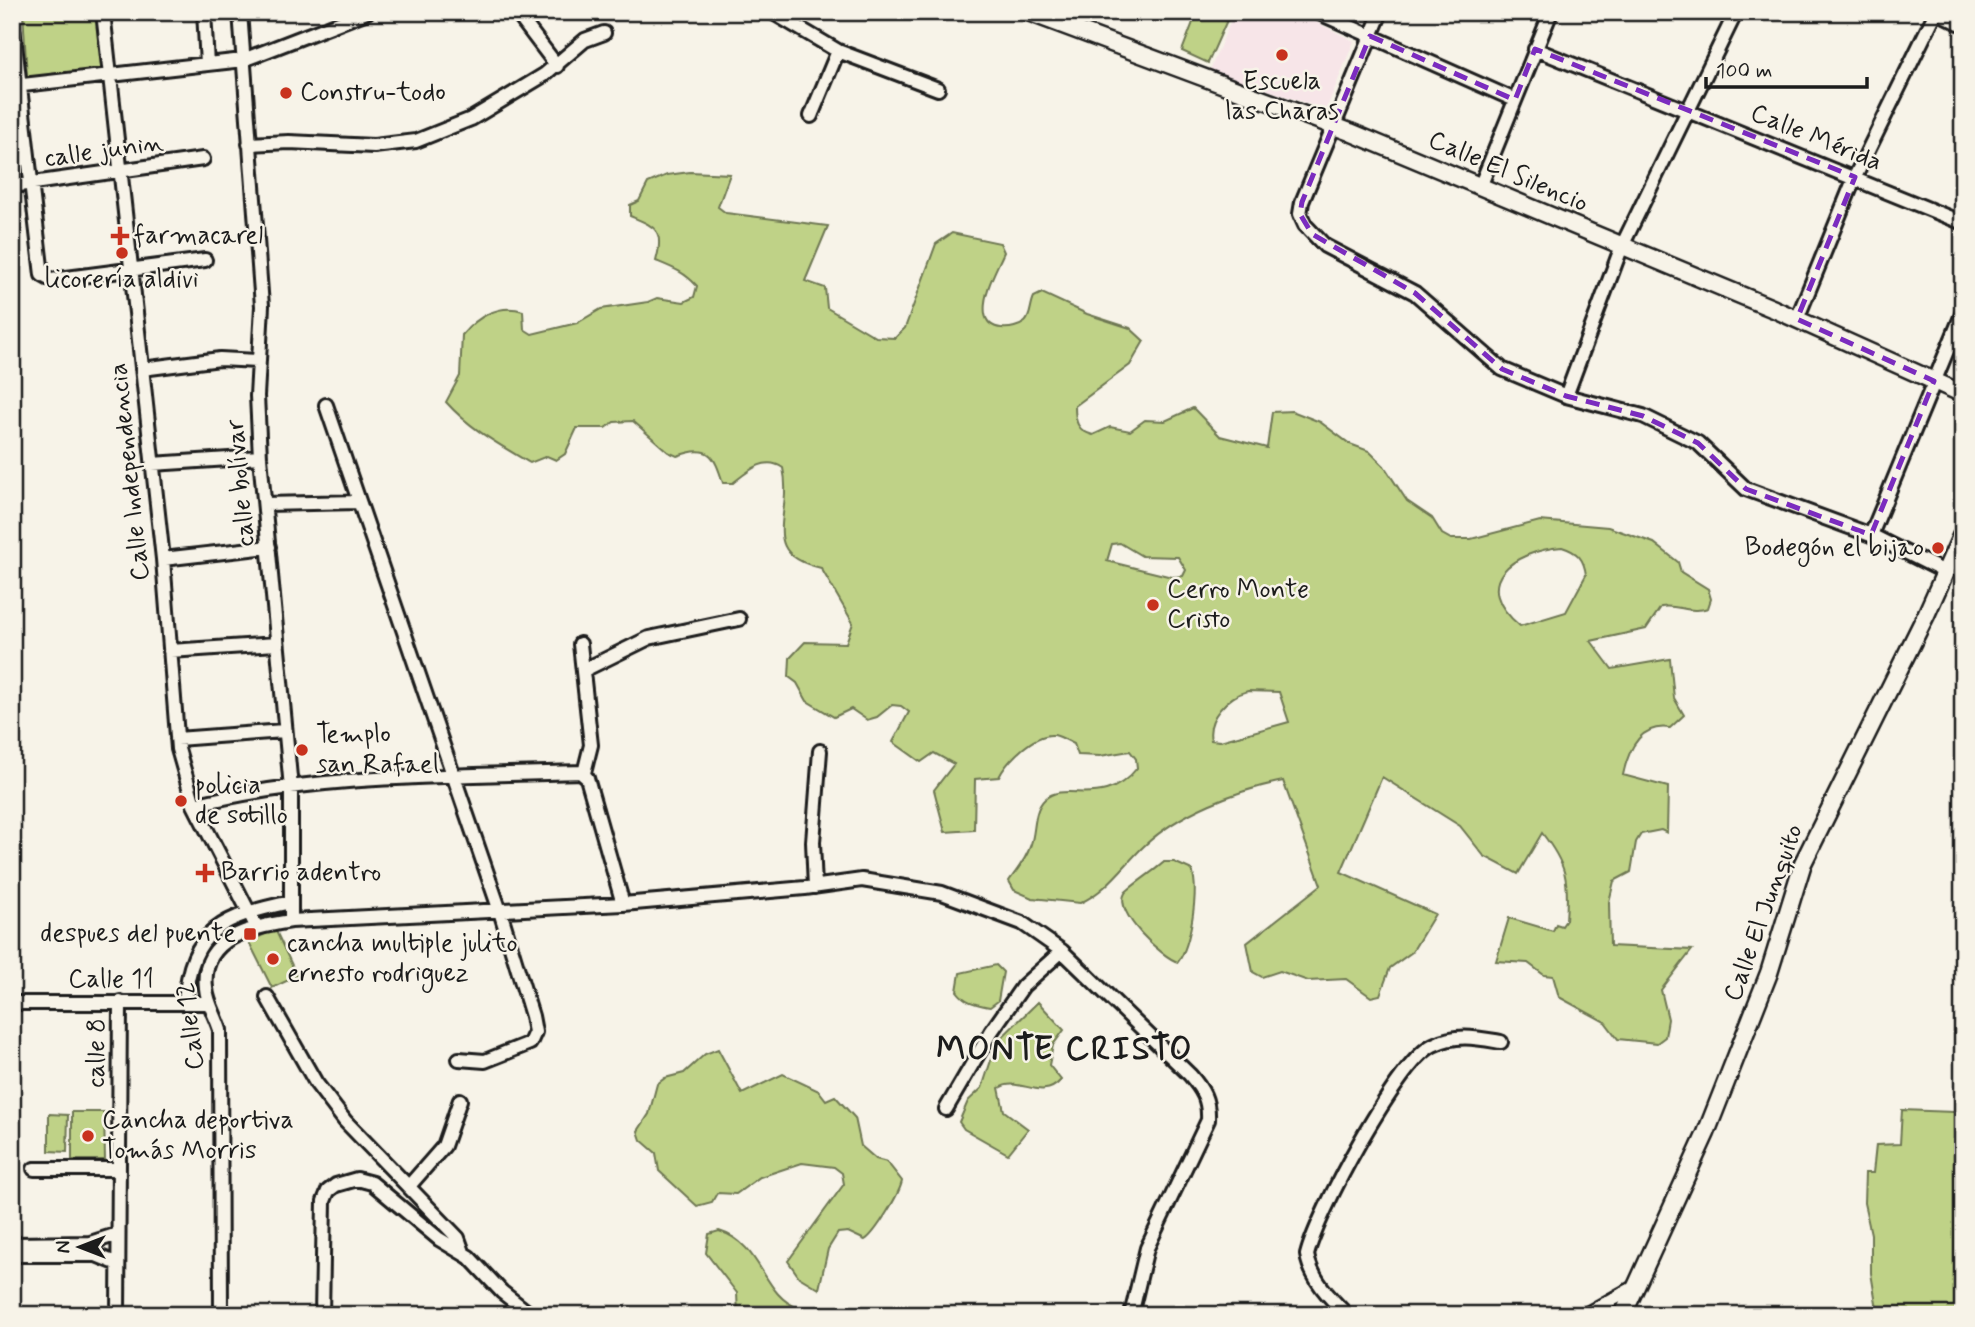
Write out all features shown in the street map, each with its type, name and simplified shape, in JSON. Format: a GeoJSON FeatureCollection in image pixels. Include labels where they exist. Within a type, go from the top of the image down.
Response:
{"type":"FeatureCollection","features":[{"type":"Feature","properties":{"kind":"street","name":"Calle Independencia"},"geometry":{"type":"LineString","coordinates":[[103,12],[163,559],[177,739],[194,805],[251,911],[256,926]]}},
{"type":"Feature","properties":{"kind":"street"},"geometry":{"type":"LineString","coordinates":[[204,12],[207,64]]}},
{"type":"Feature","properties":{"kind":"street","name":"calle bolívar"},"geometry":{"type":"LineString","coordinates":[[240,12],[262,306],[257,361],[260,457],[290,788],[290,921]]}},
{"type":"Feature","properties":{"kind":"street"},"geometry":{"type":"LineString","coordinates":[[16,86],[110,73],[243,60],[367,12]]}},
{"type":"Feature","properties":{"kind":"street"},"geometry":{"type":"LineString","coordinates":[[516,12],[557,66]]}},
{"type":"Feature","properties":{"kind":"street"},"geometry":{"type":"LineString","coordinates":[[772,12],[838,51],[938,89]]}},
{"type":"Feature","properties":{"kind":"street","name":"Calle El Silencio"},"geometry":{"type":"LineString","coordinates":[[1028,12],[1332,126],[1797,320],[1963,394]]}},
{"type":"Feature","properties":{"kind":"street"},"geometry":{"type":"LineString","coordinates":[[1317,12],[1515,100]]}},
{"type":"Feature","properties":{"kind":"street"},"geometry":{"type":"LineString","coordinates":[[1381,12],[1332,126],[1300,214],[1305,225],[1325,246],[1415,293],[1502,369],[1566,396],[1643,416],[1698,443],[1746,489],[1871,535],[1945,572]]}},
{"type":"Feature","properties":{"kind":"street"},"geometry":{"type":"LineString","coordinates":[[1480,187],[1551,12]]}},
{"type":"Feature","properties":{"kind":"street"},"geometry":{"type":"LineString","coordinates":[[1566,396],[1622,246],[1736,12]]}},
{"type":"Feature","properties":{"kind":"street"},"geometry":{"type":"LineString","coordinates":[[1797,320],[1855,177],[1937,12],[1963,25]]}},
{"type":"Feature","properties":{"kind":"street"},"geometry":{"type":"LineString","coordinates":[[12,19],[16,86],[42,275],[51,280],[205,260]]}},
{"type":"Feature","properties":{"kind":"street"},"geometry":{"type":"LineString","coordinates":[[249,144],[289,142],[374,146],[416,141],[471,119],[557,66],[585,40],[604,33]]}},
{"type":"Feature","properties":{"kind":"street","name":"Calle Mérida"},"geometry":{"type":"LineString","coordinates":[[1535,49],[1963,223]]}},
{"type":"Feature","properties":{"kind":"street"},"geometry":{"type":"LineString","coordinates":[[811,117],[838,51]]}},
{"type":"Feature","properties":{"kind":"street","name":"calle junin"},"geometry":{"type":"LineString","coordinates":[[12,186],[202,159]]}},
{"type":"Feature","properties":{"kind":"street"},"geometry":{"type":"LineString","coordinates":[[1871,535],[1963,312]]}},
{"type":"Feature","properties":{"kind":"street"},"geometry":{"type":"LineString","coordinates":[[142,369],[220,359],[257,361]]}},
{"type":"Feature","properties":{"kind":"street"},"geometry":{"type":"LineString","coordinates":[[326,405],[499,911],[532,1016],[533,1039],[504,1056],[485,1061],[459,1059]]}},
{"type":"Feature","properties":{"kind":"street"},"geometry":{"type":"LineString","coordinates":[[152,464],[260,457]]}},
{"type":"Feature","properties":{"kind":"street"},"geometry":{"type":"LineString","coordinates":[[265,504],[359,502]]}},
{"type":"Feature","properties":{"kind":"street","name":"Calle El Junquito"},"geometry":{"type":"LineString","coordinates":[[1623,1315],[1711,1121],[1769,973],[1803,863],[1963,533]]}},
{"type":"Feature","properties":{"kind":"street"},"geometry":{"type":"LineString","coordinates":[[163,559],[268,547]]}},
{"type":"Feature","properties":{"kind":"street"},"geometry":{"type":"LineString","coordinates":[[584,670],[649,638],[739,619]]}},
{"type":"Feature","properties":{"kind":"street"},"geometry":{"type":"LineString","coordinates":[[170,651],[276,644]]}},
{"type":"Feature","properties":{"kind":"street"},"geometry":{"type":"LineString","coordinates":[[580,644],[591,745],[584,773],[623,904]]}},
{"type":"Feature","properties":{"kind":"street"},"geometry":{"type":"LineString","coordinates":[[177,739],[285,731]]}},
{"type":"Feature","properties":{"kind":"street"},"geometry":{"type":"LineString","coordinates":[[815,887],[813,842],[821,751]]}},
{"type":"Feature","properties":{"kind":"street"},"geometry":{"type":"LineString","coordinates":[[194,805],[255,790],[452,776],[584,773]]}},
{"type":"Feature","properties":{"kind":"street","name":"Calle 12"},"geometry":{"type":"LineString","coordinates":[[221,1315],[220,1030],[205,986],[214,952],[233,935],[256,926],[290,921],[623,904],[815,887],[862,880],[942,893],[1022,923],[1062,951],[1205,1091],[1209,1105],[1208,1120],[1147,1248],[1131,1315]]}},
{"type":"Feature","properties":{"kind":"street"},"geometry":{"type":"LineString","coordinates":[[185,1003],[186,982],[196,948],[223,924],[251,911],[291,902]]}},
{"type":"Feature","properties":{"kind":"street"},"geometry":{"type":"LineString","coordinates":[[946,1109],[991,1031],[1023,986],[1062,951]]}},
{"type":"Feature","properties":{"kind":"street"},"geometry":{"type":"LineString","coordinates":[[267,997],[329,1101],[381,1161],[409,1186],[460,1240],[463,1252]]}},
{"type":"Feature","properties":{"kind":"street","name":"calle 8"},"geometry":{"type":"LineString","coordinates":[[118,1315],[120,1002]]}},
{"type":"Feature","properties":{"kind":"street","name":"Calle 11"},"geometry":{"type":"LineString","coordinates":[[12,1003],[209,1003]]}},
{"type":"Feature","properties":{"kind":"street"},"geometry":{"type":"LineString","coordinates":[[1347,1315],[1331,1299],[1311,1270],[1307,1255],[1362,1135],[1406,1071],[1431,1045],[1461,1036],[1502,1042]]}},
{"type":"Feature","properties":{"kind":"street"},"geometry":{"type":"LineString","coordinates":[[409,1186],[444,1146],[460,1100]]}},
{"type":"Feature","properties":{"kind":"street"},"geometry":{"type":"LineString","coordinates":[[34,1169],[119,1169]]}},
{"type":"Feature","properties":{"kind":"street"},"geometry":{"type":"LineString","coordinates":[[322,1315],[324,1201],[328,1191],[347,1182],[365,1179],[439,1239],[463,1252],[516,1310],[531,1315]]}},
{"type":"Feature","properties":{"kind":"street"},"geometry":{"type":"LineString","coordinates":[[12,1244],[90,1243],[118,1234]]}},
{"type":"Feature","properties":{"kind":"street"},"geometry":{"type":"LineString","coordinates":[[12,1255],[96,1255],[118,1264]]}},
{"type":"Feature","properties":{"kind":"street"},"geometry":{"type":"LineString","coordinates":[[1585,1315],[1635,1287]]}},
{"type":"Feature","properties":{"kind":"highlighted area"},"geometry":{"type":"Polygon","coordinates":[[[1370,36],[1515,100],[1535,49],[1855,177],[1797,319],[1934,381],[1871,535],[1746,489],[1698,443],[1643,416],[1566,396],[1502,369],[1415,293],[1312,234],[1300,214],[1302,202],[1370,36]]]}},
{"type":"Feature","properties":{"kind":"shaded area","name":"Escuela las Charas"},"geometry":{"type":"Polygon","coordinates":[[[1223,12],[1296,12],[1354,41],[1326,110],[1210,70],[1232,18],[1223,12]]]}},
{"type":"Feature","properties":{"kind":"green space"},"geometry":{"type":"Polygon","coordinates":[[[23,12],[98,12],[105,70],[27,77],[23,12]]]}},
{"type":"Feature","properties":{"kind":"green space"},"geometry":{"type":"Polygon","coordinates":[[[1197,12],[1214,12],[1228,18],[1208,63],[1182,51],[1197,12]]]}},
{"type":"Feature","properties":{"kind":"green space"},"geometry":{"type":"Polygon","coordinates":[[[690,172],[730,174],[718,207],[726,213],[828,226],[805,281],[825,288],[827,308],[876,337],[895,338],[905,328],[936,244],[952,233],[1000,243],[1004,252],[990,282],[985,306],[987,320],[991,324],[1008,328],[1025,322],[1034,297],[1042,293],[1087,314],[1130,328],[1144,341],[1130,365],[1075,406],[1078,425],[1083,431],[1093,435],[1110,427],[1130,431],[1145,420],[1165,421],[1193,408],[1220,436],[1267,448],[1272,412],[1292,411],[1320,422],[1350,444],[1369,451],[1384,466],[1407,501],[1432,518],[1442,534],[1451,539],[1471,539],[1540,521],[1608,527],[1654,543],[1678,562],[1681,572],[1708,589],[1711,599],[1708,608],[1695,610],[1661,607],[1646,629],[1591,641],[1612,669],[1670,659],[1674,698],[1684,715],[1670,728],[1650,730],[1643,734],[1628,757],[1623,775],[1668,787],[1667,833],[1661,830],[1641,834],[1636,842],[1631,872],[1614,881],[1609,902],[1610,946],[1692,950],[1661,990],[1668,1019],[1665,1037],[1657,1043],[1618,1039],[1605,1022],[1559,997],[1553,976],[1544,975],[1528,963],[1496,961],[1509,918],[1553,931],[1556,924],[1562,926],[1566,920],[1567,894],[1564,874],[1557,854],[1542,833],[1518,874],[1484,856],[1460,826],[1382,777],[1341,872],[1435,914],[1412,952],[1390,968],[1380,995],[1371,997],[1346,979],[1308,981],[1280,971],[1262,977],[1253,972],[1247,943],[1321,885],[1283,781],[1227,797],[1174,823],[1144,846],[1107,885],[1080,903],[1032,898],[1014,890],[1009,881],[1029,849],[1037,814],[1045,799],[1063,792],[1098,792],[1124,781],[1137,768],[1136,759],[1130,751],[1100,756],[1078,755],[1074,744],[1059,736],[1038,738],[1008,763],[999,777],[975,779],[974,830],[945,832],[934,790],[954,764],[934,753],[921,762],[893,742],[909,712],[901,706],[892,705],[877,717],[867,720],[851,709],[834,717],[807,701],[797,683],[789,677],[790,658],[805,642],[846,643],[853,623],[821,568],[801,561],[789,553],[783,542],[783,468],[776,464],[763,464],[733,483],[723,483],[717,465],[709,454],[696,451],[677,456],[668,452],[633,421],[614,422],[605,428],[577,428],[565,454],[556,460],[547,456],[530,463],[465,420],[446,402],[460,376],[462,335],[489,313],[505,309],[523,311],[524,329],[532,334],[577,323],[601,309],[648,302],[657,298],[684,302],[694,297],[697,286],[692,281],[656,261],[659,242],[656,231],[630,216],[630,205],[639,201],[648,183],[667,175],[690,172]],[[1120,543],[1112,544],[1107,561],[1172,577],[1183,576],[1186,570],[1178,557],[1142,556],[1120,543]],[[1562,547],[1544,550],[1513,562],[1503,572],[1498,583],[1498,596],[1505,610],[1520,626],[1566,612],[1586,575],[1582,560],[1572,551],[1562,547]],[[1248,691],[1226,703],[1215,716],[1210,732],[1211,740],[1220,741],[1289,722],[1279,692],[1248,691]]]}},
{"type":"Feature","properties":{"kind":"green space"},"geometry":{"type":"Polygon","coordinates":[[[1164,862],[1174,862],[1192,870],[1194,879],[1190,931],[1178,962],[1141,934],[1126,912],[1123,902],[1127,891],[1164,862]]]}},
{"type":"Feature","properties":{"kind":"green space","name":"cancha multiple julito ernesto rodriguez"},"geometry":{"type":"Polygon","coordinates":[[[275,929],[297,976],[272,988],[249,942],[275,929]]]}},
{"type":"Feature","properties":{"kind":"green space"},"geometry":{"type":"Polygon","coordinates":[[[996,965],[1003,972],[998,1001],[990,1007],[967,1001],[957,991],[960,973],[996,965]]]}},
{"type":"Feature","properties":{"kind":"green space"},"geometry":{"type":"Polygon","coordinates":[[[1038,1002],[1064,1030],[1053,1045],[1049,1065],[1061,1080],[1046,1089],[1014,1084],[999,1088],[1004,1111],[1028,1129],[1008,1154],[964,1129],[959,1122],[968,1101],[982,1088],[997,1042],[1038,1002]]]}},
{"type":"Feature","properties":{"kind":"green space"},"geometry":{"type":"Polygon","coordinates":[[[718,1049],[742,1094],[783,1074],[819,1091],[826,1100],[835,1096],[855,1118],[861,1146],[876,1159],[887,1162],[902,1181],[887,1213],[865,1240],[848,1232],[838,1233],[828,1249],[819,1289],[799,1277],[788,1261],[844,1184],[842,1173],[834,1167],[802,1163],[760,1177],[736,1194],[717,1193],[712,1202],[697,1206],[659,1171],[656,1153],[641,1140],[638,1131],[649,1114],[657,1084],[665,1078],[684,1073],[705,1054],[718,1049]]]}},
{"type":"Feature","properties":{"kind":"green space"},"geometry":{"type":"Polygon","coordinates":[[[1902,1110],[1954,1112],[1963,1115],[1963,1315],[1878,1315],[1871,1273],[1871,1234],[1864,1203],[1865,1173],[1873,1173],[1876,1145],[1900,1144],[1902,1110]]]}},
{"type":"Feature","properties":{"kind":"green space","name":"Cancha deportiva Tomás Morris"},"geometry":{"type":"Polygon","coordinates":[[[72,1112],[104,1112],[105,1160],[72,1160],[72,1112]]]}},
{"type":"Feature","properties":{"kind":"green space"},"geometry":{"type":"Polygon","coordinates":[[[49,1114],[68,1115],[67,1152],[49,1151],[49,1114]]]}},
{"type":"Feature","properties":{"kind":"green space"},"geometry":{"type":"Polygon","coordinates":[[[719,1231],[745,1247],[777,1293],[799,1308],[801,1315],[738,1315],[737,1293],[706,1253],[709,1234],[719,1231]]]}},
{"type":"Feature","properties":{"kind":"place","name":"Escuela las Charas"},"geometry":{"type":"Point","coordinates":[1282,55]}},
{"type":"Feature","properties":{"kind":"place","name":"Constru-todo"},"geometry":{"type":"Point","coordinates":[286,93]}},
{"type":"Feature","properties":{"kind":"place","name":"farmacarel"},"geometry":{"type":"Point","coordinates":[120,236]}},
{"type":"Feature","properties":{"kind":"place","name":"licorería aldivi"},"geometry":{"type":"Point","coordinates":[122,253]}},
{"type":"Feature","properties":{"kind":"place","name":"Bodegón el bijao"},"geometry":{"type":"Point","coordinates":[1938,548]}},
{"type":"Feature","properties":{"kind":"place","name":"Cerro Monte Cristo"},"geometry":{"type":"Point","coordinates":[1153,605]}},
{"type":"Feature","properties":{"kind":"place","name":"Templo san Rafael"},"geometry":{"type":"Point","coordinates":[302,750]}},
{"type":"Feature","properties":{"kind":"place","name":"policia de sotillo"},"geometry":{"type":"Point","coordinates":[181,801]}},
{"type":"Feature","properties":{"kind":"place","name":"Barrio adentro"},"geometry":{"type":"Point","coordinates":[205,873]}},
{"type":"Feature","properties":{"kind":"place","name":"despues del puente"},"geometry":{"type":"Point","coordinates":[250,934]}},
{"type":"Feature","properties":{"kind":"place","name":"cancha multiple julito ernesto rodriguez"},"geometry":{"type":"Point","coordinates":[273,959]}},
{"type":"Feature","properties":{"kind":"place","name":"Cancha deportiva Tomás Morris"},"geometry":{"type":"Point","coordinates":[88,1136]}},
{"type":"Feature","properties":{"kind":"district","name":"MONTE CRISTO"},"geometry":{"type":"Point","coordinates":[1065,1050]}}]}
